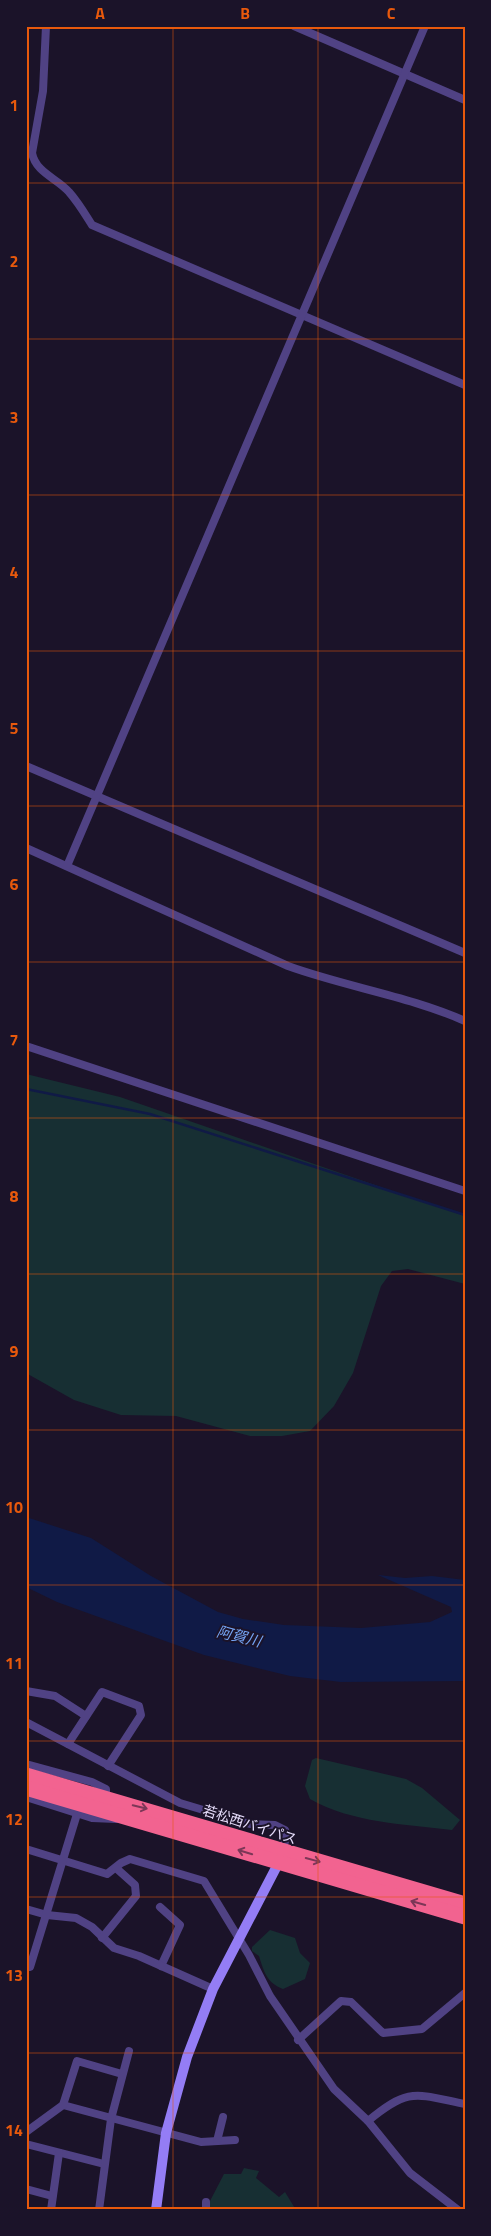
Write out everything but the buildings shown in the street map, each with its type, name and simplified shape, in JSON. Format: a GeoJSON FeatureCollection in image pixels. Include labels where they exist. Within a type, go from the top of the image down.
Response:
{"type":"FeatureCollection","features":[{"type":"Feature","properties":{"kind":"highway","name":"若松西バイパス"},"geometry":{"type":"LineString","coordinates":[[26,1775],[170,1815],[280,1857],[465,1917]]}},
{"type":"Feature","properties":{"kind":"highway","name":"若松西バイパス"},"geometry":{"type":"LineString","coordinates":[[26,1788],[280,1857],[465,1904]]}},
{"type":"Feature","properties":{"kind":"street"},"geometry":{"type":"LineString","coordinates":[[46,26],[43,91],[32,153],[38,168],[68,190],[92,225],[465,385]]}},
{"type":"Feature","properties":{"kind":"street"},"geometry":{"type":"LineString","coordinates":[[294,26],[465,100]]}},
{"type":"Feature","properties":{"kind":"street"},"geometry":{"type":"LineString","coordinates":[[67,866],[300,314],[425,26]]}},
{"type":"Feature","properties":{"kind":"street"},"geometry":{"type":"LineString","coordinates":[[26,766],[465,953]]}},
{"type":"Feature","properties":{"kind":"street"},"geometry":{"type":"LineString","coordinates":[[26,848],[288,966],[326,980],[386,995],[465,1020]]}},
{"type":"Feature","properties":{"kind":"street"},"geometry":{"type":"LineString","coordinates":[[26,1046],[465,1191]]}},
{"type":"Feature","properties":{"kind":"street"},"geometry":{"type":"LineString","coordinates":[[26,1691],[55,1696],[86,1716]]}},
{"type":"Feature","properties":{"kind":"street"},"geometry":{"type":"LineString","coordinates":[[68,1744],[102,1692],[139,1706],[141,1715],[108,1766]]}},
{"type":"Feature","properties":{"kind":"street"},"geometry":{"type":"LineString","coordinates":[[26,1722],[180,1803],[250,1824],[279,1827],[285,1830],[287,1836],[280,1857],[213,1989],[187,2056],[166,2133],[156,2210]]}},
{"type":"Feature","properties":{"kind":"street"},"geometry":{"type":"LineString","coordinates":[[26,1764],[92,1782],[106,1789],[106,1798]]}},
{"type":"Feature","properties":{"kind":"street"},"geometry":{"type":"LineString","coordinates":[[26,1797],[77,1814],[109,1820],[124,1815]]}},
{"type":"Feature","properties":{"kind":"street"},"geometry":{"type":"LineString","coordinates":[[26,1966],[30,1967],[77,1814]]}},
{"type":"Feature","properties":{"kind":"street"},"geometry":{"type":"LineString","coordinates":[[26,1849],[107,1874],[130,1859],[204,1881],[239,1937],[270,1996],[298,2040],[334,2090],[368,2121],[410,2173],[458,2210]]}},
{"type":"Feature","properties":{"kind":"street"},"geometry":{"type":"LineString","coordinates":[[102,1938],[136,1896],[135,1885],[116,1868]]}},
{"type":"Feature","properties":{"kind":"street"},"geometry":{"type":"LineString","coordinates":[[160,1907],[180,1925],[161,1966]]}},
{"type":"Feature","properties":{"kind":"street"},"geometry":{"type":"LineString","coordinates":[[26,1909],[47,1915],[76,1918],[92,1927],[114,1948],[213,1989]]}},
{"type":"Feature","properties":{"kind":"street"},"geometry":{"type":"LineString","coordinates":[[298,2040],[341,2001],[351,2002],[383,2033],[422,2029],[465,1993]]}},
{"type":"Feature","properties":{"kind":"street"},"geometry":{"type":"LineString","coordinates":[[99,2210],[111,2119],[129,2051]]}},
{"type":"Feature","properties":{"kind":"street"},"geometry":{"type":"LineString","coordinates":[[26,2132],[63,2105],[68,2077],[77,2061],[122,2074]]}},
{"type":"Feature","properties":{"kind":"street"},"geometry":{"type":"LineString","coordinates":[[368,2121],[391,2102],[408,2095],[465,2104]]}},
{"type":"Feature","properties":{"kind":"street"},"geometry":{"type":"LineString","coordinates":[[63,2105],[201,2142],[235,2140]]}},
{"type":"Feature","properties":{"kind":"street"},"geometry":{"type":"LineString","coordinates":[[217,2141],[223,2117]]}},
{"type":"Feature","properties":{"kind":"street"},"geometry":{"type":"LineString","coordinates":[[26,2144],[104,2164]]}},
{"type":"Feature","properties":{"kind":"street"},"geometry":{"type":"LineString","coordinates":[[51,2210],[59,2153]]}},
{"type":"Feature","properties":{"kind":"street"},"geometry":{"type":"LineString","coordinates":[[26,2189],[52,2196]]}},
{"type":"Feature","properties":{"kind":"green space"},"geometry":{"type":"Polygon","coordinates":[[[26,1074],[120,1097],[465,1216],[465,1284],[408,1269],[392,1271],[381,1286],[353,1373],[334,1406],[310,1431],[282,1436],[250,1436],[176,1416],[121,1415],[74,1400],[26,1373],[26,1074]]]}},
{"type":"Feature","properties":{"kind":"green space"},"geometry":{"type":"Polygon","coordinates":[[[316,1758],[406,1779],[422,1788],[460,1820],[452,1830],[361,1818],[326,1807],[310,1799],[305,1786],[312,1760],[316,1758]]]}},
{"type":"Feature","properties":{"kind":"green space"},"geometry":{"type":"Polygon","coordinates":[[[270,1930],[295,1938],[300,1953],[310,1963],[305,1979],[283,1989],[273,1984],[265,1972],[259,1956],[252,1951],[252,1947],[270,1930]]]}},
{"type":"Feature","properties":{"kind":"green space"},"geometry":{"type":"Polygon","coordinates":[[[244,2168],[259,2171],[256,2178],[279,2197],[285,2192],[296,2210],[210,2210],[210,2201],[224,2174],[241,2174],[244,2168]]]}},
{"type":"Feature","properties":{"kind":"water","name":"阿賀川"},"geometry":{"type":"Polygon","coordinates":[[[26,1517],[91,1538],[151,1576],[218,1612],[243,1619],[284,1625],[361,1628],[430,1622],[452,1612],[451,1607],[378,1575],[405,1578],[432,1576],[465,1580],[465,1681],[341,1682],[290,1676],[204,1655],[57,1602],[26,1587],[26,1517]]]}},
{"type":"Feature","properties":{"kind":"waterway"},"geometry":{"type":"LineString","coordinates":[[26,1089],[150,1114],[465,1215]]}}]}
